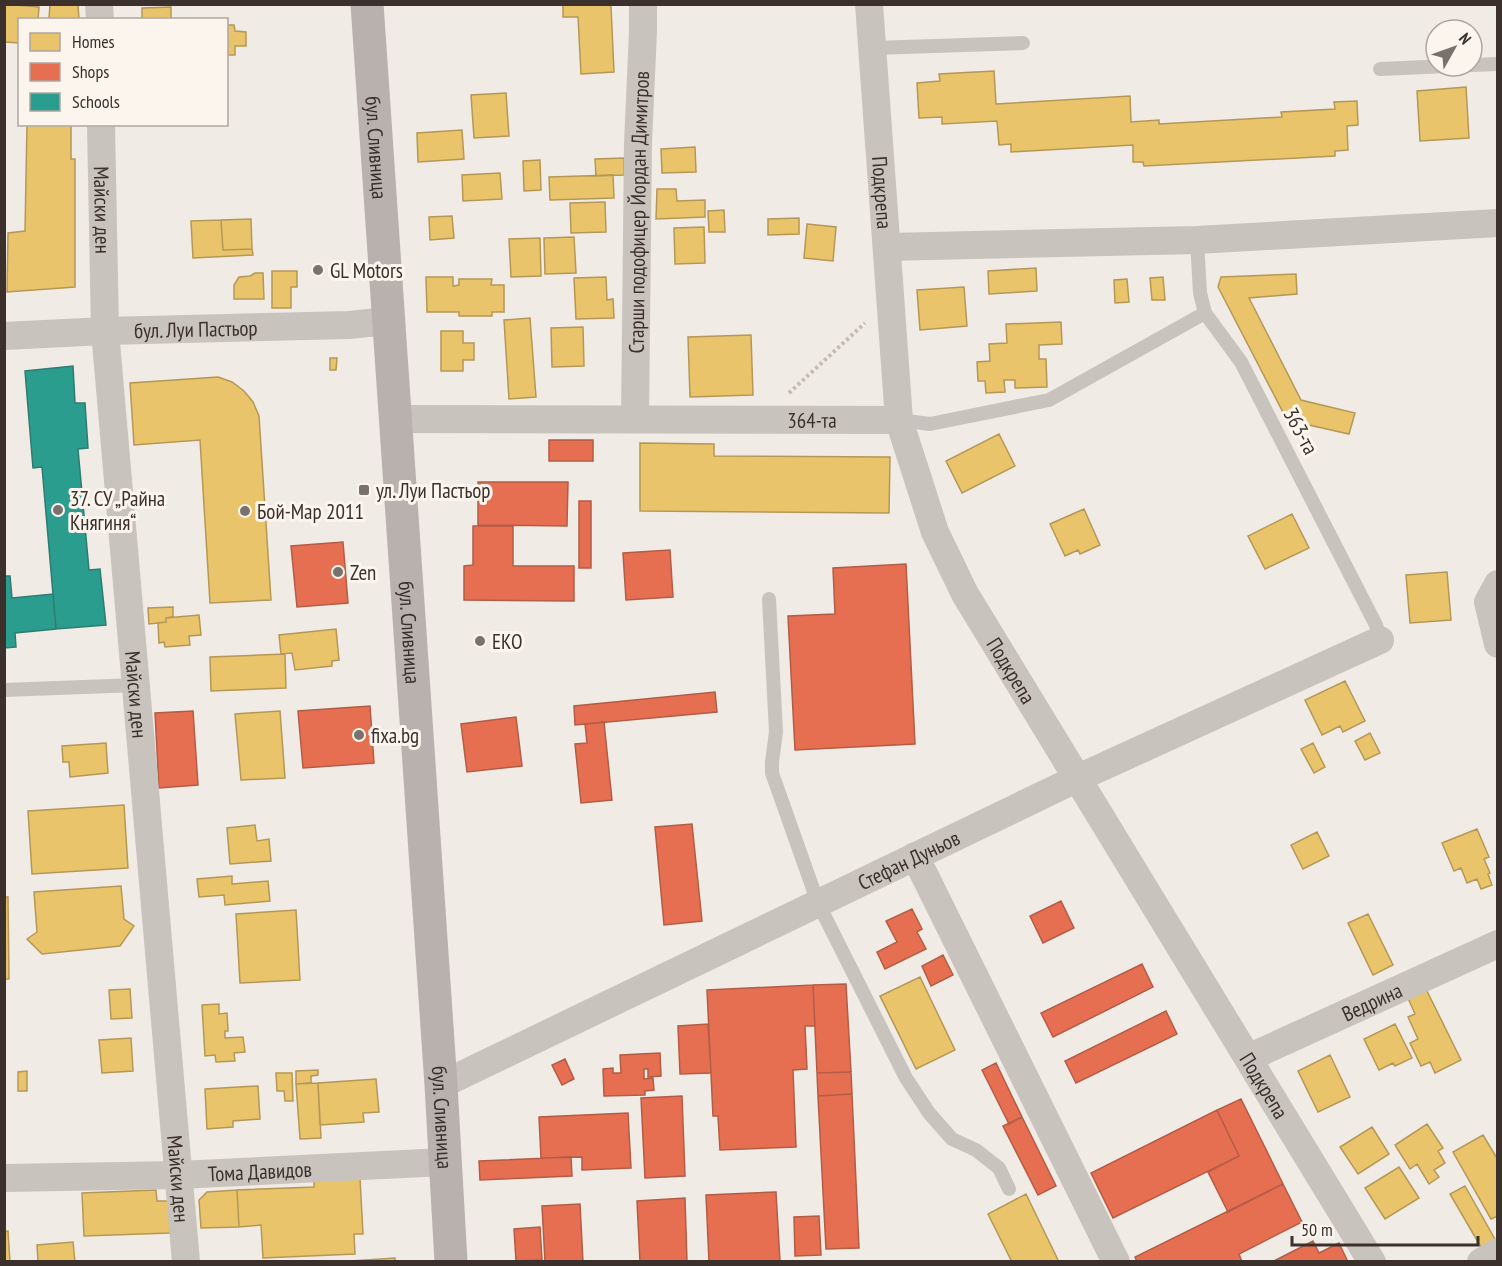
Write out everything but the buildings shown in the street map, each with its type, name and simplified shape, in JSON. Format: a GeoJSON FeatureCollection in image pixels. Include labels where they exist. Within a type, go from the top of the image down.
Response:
{"type":"FeatureCollection","features":[{"type":"Feature","properties":{"kind":"main road","name":"бул. Сливница"},"geometry":{"type":"LineString","coordinates":[[367,4],[441,1085],[451,1262]]}},
{"type":"Feature","properties":{"kind":"street","name":"Старши подофицер Йордан Димитров"},"geometry":{"type":"LineString","coordinates":[[634,419],[638,143],[643,4]]}},
{"type":"Feature","properties":{"kind":"street","name":"Подкрепа"},"geometry":{"type":"LineString","coordinates":[[869,4],[899,420],[935,532],[965,594],[1372,1262]]}},
{"type":"Feature","properties":{"kind":"street","name":"Майски ден"},"geometry":{"type":"LineString","coordinates":[[101,126],[105,331],[186,1262]]}},
{"type":"Feature","properties":{"kind":"street"},"geometry":{"type":"LineString","coordinates":[[887,247],[1197,240],[1497,223]]}},
{"type":"Feature","properties":{"kind":"street","name":"бул. Луи Пастьор"},"geometry":{"type":"LineString","coordinates":[[4,336],[349,325],[388,321]]}},
{"type":"Feature","properties":{"kind":"street","name":"364-та"},"geometry":{"type":"LineString","coordinates":[[395,419],[899,420]]}},
{"type":"Feature","properties":{"kind":"street"},"geometry":{"type":"LineString","coordinates":[[1497,585],[1488,602],[1497,644]]}},
{"type":"Feature","properties":{"kind":"street","name":"Стефан Дуньов"},"geometry":{"type":"LineString","coordinates":[[441,1085],[1076,779],[1380,640]]}},
{"type":"Feature","properties":{"kind":"street"},"geometry":{"type":"LineString","coordinates":[[915,856],[1116,1262]]}},
{"type":"Feature","properties":{"kind":"street","name":"Ведрина"},"geometry":{"type":"LineString","coordinates":[[1248,1058],[1497,944]]}},
{"type":"Feature","properties":{"kind":"street","name":"Тома Давидов"},"geometry":{"type":"LineString","coordinates":[[4,1178],[179,1175],[445,1162]]}},
{"type":"Feature","properties":{"kind":"street"},"geometry":{"type":"LineString","coordinates":[[1481,1262],[1497,1252]]}},
{"type":"Feature","properties":{"kind":"lane"},"geometry":{"type":"LineString","coordinates":[[873,48],[1023,43]]}},
{"type":"Feature","properties":{"kind":"lane"},"geometry":{"type":"LineString","coordinates":[[1380,69],[1424,67]]}},
{"type":"Feature","properties":{"kind":"lane","name":"363-та"},"geometry":{"type":"LineString","coordinates":[[1197,240],[1200,293],[1205,313],[1241,362],[1376,626],[1380,640]]}},
{"type":"Feature","properties":{"kind":"lane","name":"364-та"},"geometry":{"type":"LineString","coordinates":[[899,420],[930,424],[1049,400],[1205,313]]}},
{"type":"Feature","properties":{"kind":"lane"},"geometry":{"type":"LineString","coordinates":[[769,599],[776,732],[771,762],[772,773],[818,903],[906,1078],[929,1113],[952,1139],[976,1150],[999,1168],[1009,1189]]}},
{"type":"Feature","properties":{"kind":"lane"},"geometry":{"type":"LineString","coordinates":[[4,690],[137,685]]}},
{"type":"Feature","properties":{"kind":"path"},"geometry":{"type":"LineString","coordinates":[[760,420],[890,301]]}},
{"type":"Feature","properties":{"kind":"place","name":"GL Motors"},"geometry":{"type":"Point","coordinates":[318,270]}},
{"type":"Feature","properties":{"kind":"place","name":"ул. Луи Пастьор"},"geometry":{"type":"Point","coordinates":[364,490]}},
{"type":"Feature","properties":{"kind":"place","name":"37. СУ „Райна Княгиня“"},"geometry":{"type":"Point","coordinates":[58,510]}},
{"type":"Feature","properties":{"kind":"place","name":"Бой-Мар 2011"},"geometry":{"type":"Point","coordinates":[245,511]}},
{"type":"Feature","properties":{"kind":"place","name":"Zen"},"geometry":{"type":"Point","coordinates":[338,572]}},
{"type":"Feature","properties":{"kind":"place","name":"EKO"},"geometry":{"type":"Point","coordinates":[480,641]}},
{"type":"Feature","properties":{"kind":"place","name":"fixa.bg"},"geometry":{"type":"Point","coordinates":[359,735]}}]}
